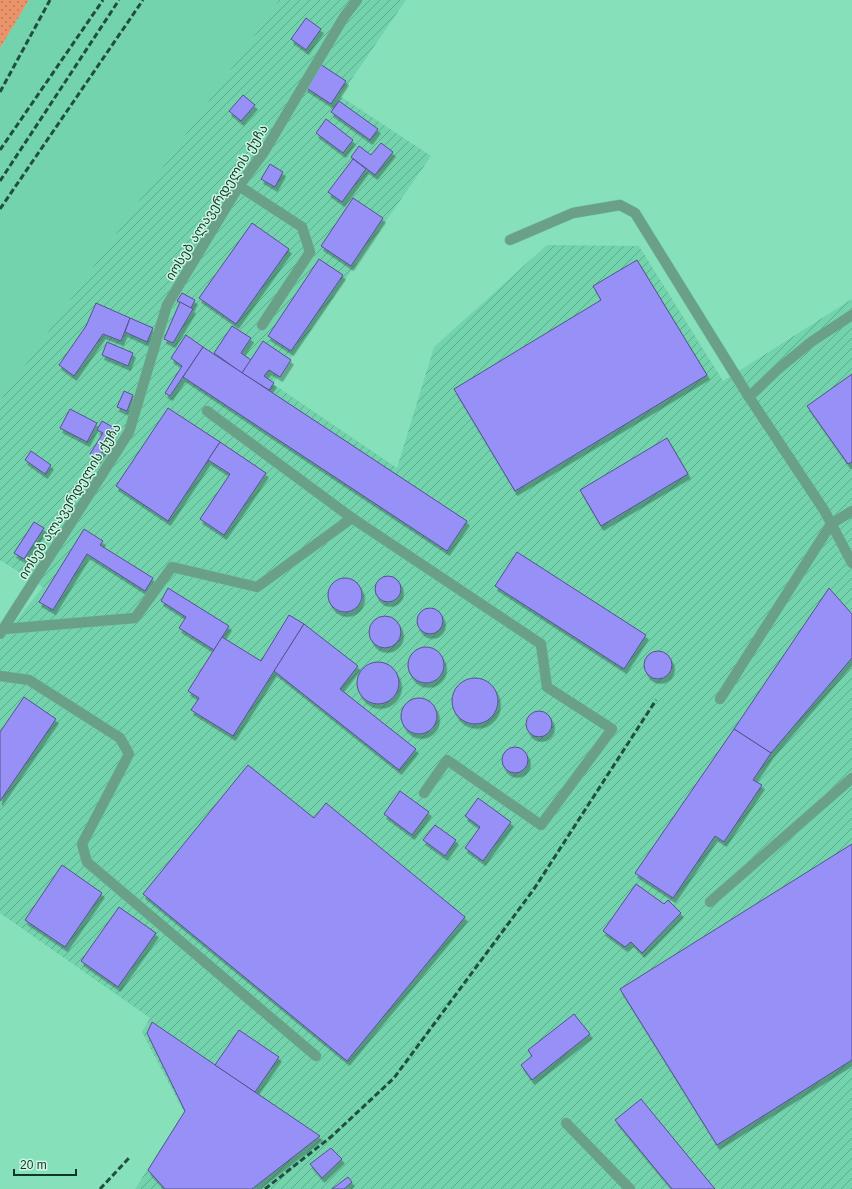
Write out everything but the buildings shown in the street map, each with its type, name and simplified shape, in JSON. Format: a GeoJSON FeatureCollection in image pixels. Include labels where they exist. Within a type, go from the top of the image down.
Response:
{"type":"FeatureCollection","features":[{"type":"Feature","properties":{"kind":"street","name":"იოსებ ალავერდელის ქუჩა"},"geometry":{"type":"LineString","coordinates":[[2,632],[129,432],[167,305],[238,186],[264,152],[344,18],[357,0]]}},
{"type":"Feature","properties":{"kind":"street"},"geometry":{"type":"LineString","coordinates":[[238,186],[302,227],[310,252],[262,326]]}},
{"type":"Feature","properties":{"kind":"street"},"geometry":{"type":"LineString","coordinates":[[510,240],[573,213],[620,205],[635,213],[749,396],[824,510],[852,563]]}},
{"type":"Feature","properties":{"kind":"street"},"geometry":{"type":"LineString","coordinates":[[749,396],[777,370],[811,342],[852,315]]}},
{"type":"Feature","properties":{"kind":"street"},"geometry":{"type":"LineString","coordinates":[[207,411],[352,518],[542,644],[547,687],[612,729],[541,825],[447,760],[424,792]]}},
{"type":"Feature","properties":{"kind":"street"},"geometry":{"type":"LineString","coordinates":[[720,699],[832,524],[852,511]]}},
{"type":"Feature","properties":{"kind":"street"},"geometry":{"type":"LineString","coordinates":[[2,632],[135,618],[172,567],[257,587],[352,518]]}},
{"type":"Feature","properties":{"kind":"street"},"geometry":{"type":"LineString","coordinates":[[0,676],[29,680],[120,738],[129,754],[82,844],[87,862],[316,1056]]}},
{"type":"Feature","properties":{"kind":"street"},"geometry":{"type":"LineString","coordinates":[[710,902],[852,778]]}},
{"type":"Feature","properties":{"kind":"street"},"geometry":{"type":"LineString","coordinates":[[566,1123],[630,1189]]}},
{"type":"Feature","properties":{"kind":"shaded area"},"geometry":{"type":"Polygon","coordinates":[[[0,0],[29,0],[0,48],[0,0]]]}},
{"type":"Feature","properties":{"kind":"shaded area"},"geometry":{"type":"Polygon","coordinates":[[[29,0],[279,0],[0,401],[0,48],[29,0]]]}},
{"type":"Feature","properties":{"kind":"shaded area"},"geometry":{"type":"Polygon","coordinates":[[[279,0],[406,0],[340,96],[431,156],[273,384],[397,468],[434,347],[547,245],[639,246],[723,381],[852,299],[852,1189],[135,1189],[184,1112],[142,1032],[150,1018],[0,913],[0,641],[43,587],[0,560],[0,401],[279,0]]]}},
{"type":"Feature","properties":{"kind":"railway"},"geometry":{"type":"LineString","coordinates":[[0,92],[50,0]]}},
{"type":"Feature","properties":{"kind":"railway"},"geometry":{"type":"LineString","coordinates":[[0,150],[103,0]]}},
{"type":"Feature","properties":{"kind":"railway"},"geometry":{"type":"LineString","coordinates":[[0,181],[119,0]]}},
{"type":"Feature","properties":{"kind":"railway"},"geometry":{"type":"LineString","coordinates":[[0,209],[143,0]]}},
{"type":"Feature","properties":{"kind":"railway"},"geometry":{"type":"LineString","coordinates":[[265,1189],[332,1136],[394,1078],[534,889],[656,700]]}},
{"type":"Feature","properties":{"kind":"railway"},"geometry":{"type":"LineString","coordinates":[[100,1189],[129,1158]]}}]}
